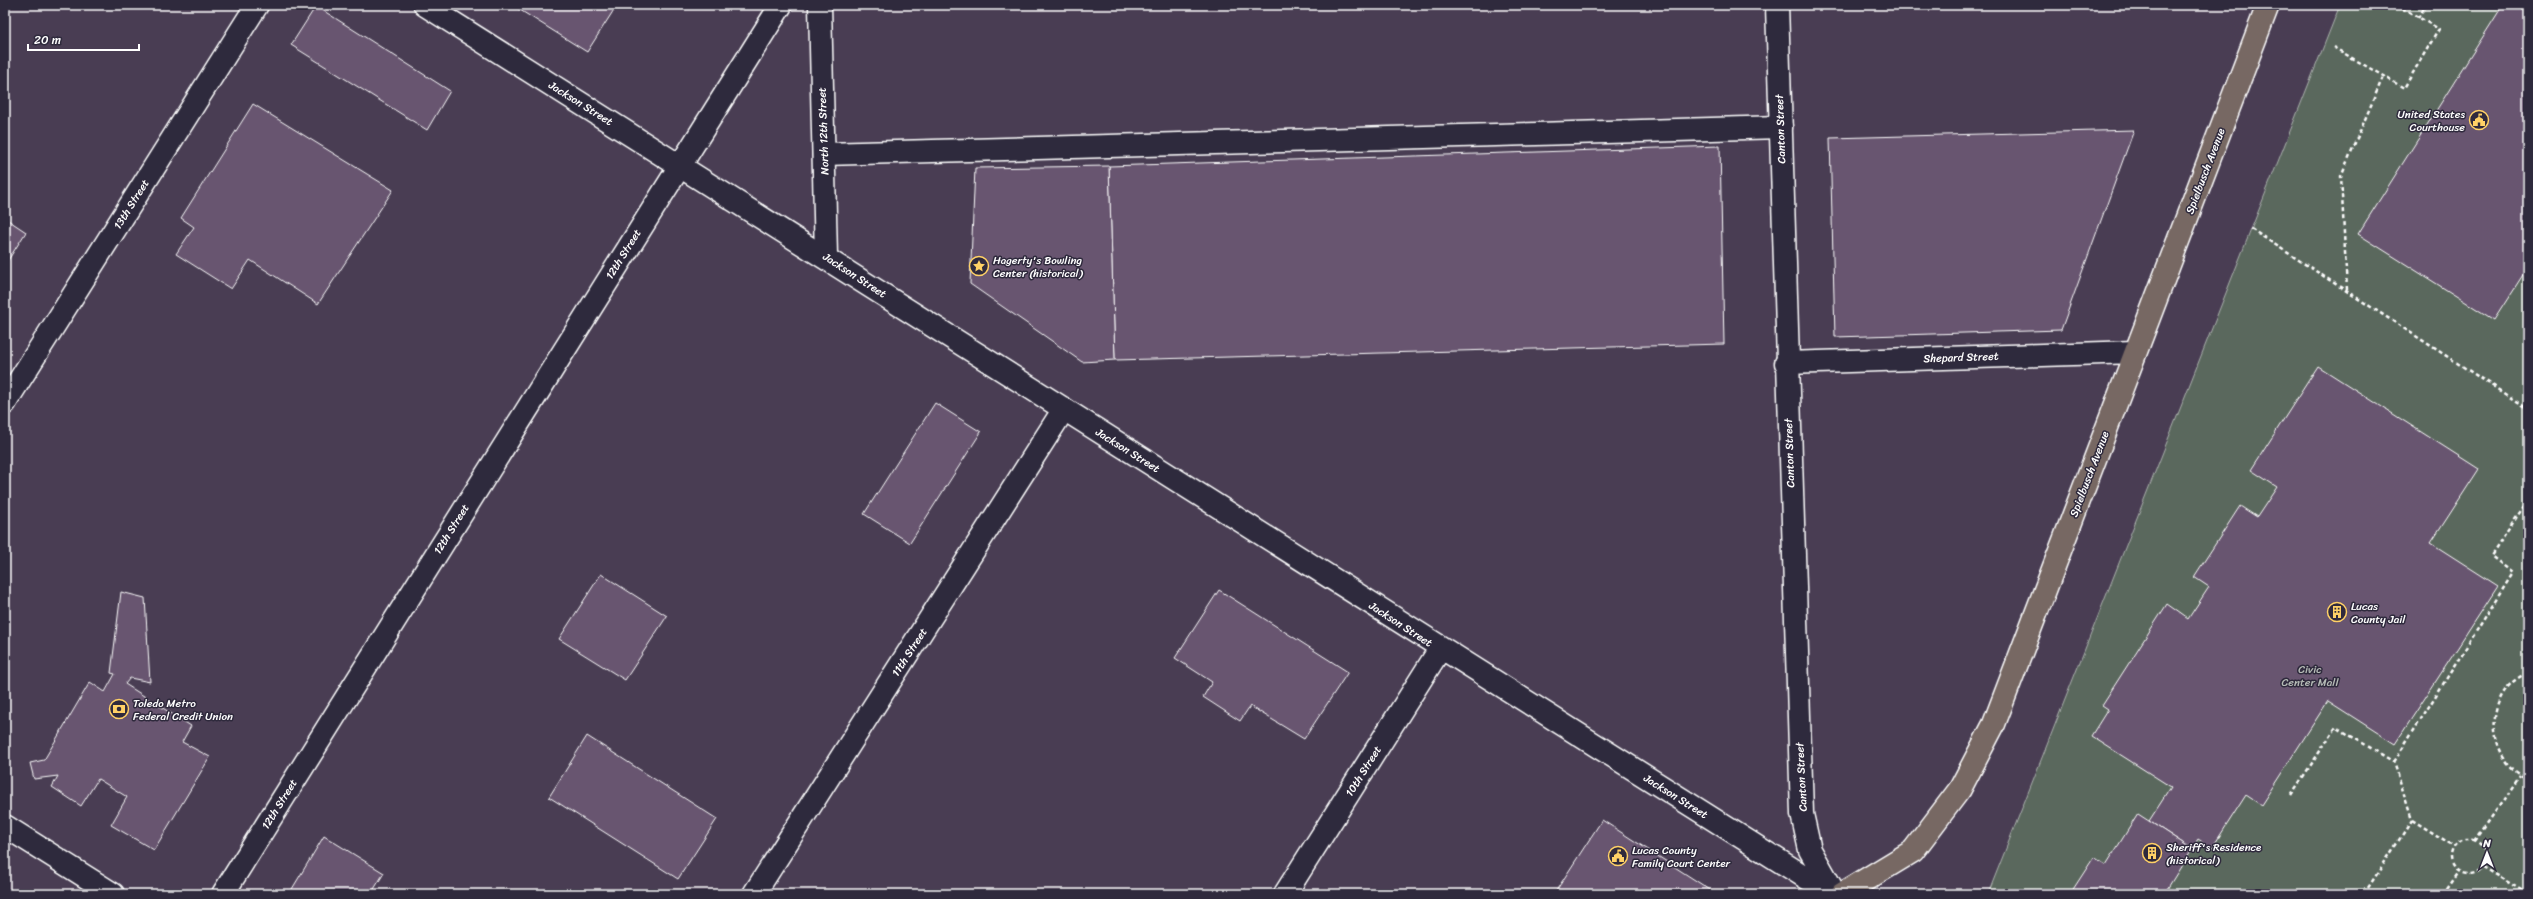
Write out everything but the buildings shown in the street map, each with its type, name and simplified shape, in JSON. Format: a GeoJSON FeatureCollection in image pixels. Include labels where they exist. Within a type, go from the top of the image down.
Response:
{"type":"FeatureCollection","features":[{"type":"Feature","properties":{"kind":"main road","name":"Spielbusch Avenue"},"geometry":{"type":"LineString","coordinates":[[1842,894],[1913,851],[1960,789],[1994,724],[2268,5]]}},
{"type":"Feature","properties":{"kind":"street","name":"13th Street"},"geometry":{"type":"LineString","coordinates":[[5,403],[257,5]]}},
{"type":"Feature","properties":{"kind":"street","name":"Jackson Street"},"geometry":{"type":"LineString","coordinates":[[425,5],[826,256],[1440,649],[1832,894]]}},
{"type":"Feature","properties":{"kind":"street"},"geometry":{"type":"LineString","coordinates":[[681,165],[781,5]]}},
{"type":"Feature","properties":{"kind":"street","name":"North 12th Street"},"geometry":{"type":"LineString","coordinates":[[820,5],[826,256]]}},
{"type":"Feature","properties":{"kind":"street","name":"Canton Street"},"geometry":{"type":"LineString","coordinates":[[1777,5],[1786,363],[1802,814],[1810,850],[1835,894]]}},
{"type":"Feature","properties":{"kind":"street"},"geometry":{"type":"LineString","coordinates":[[824,154],[1781,127]]}},
{"type":"Feature","properties":{"kind":"street","name":"12th Street"},"geometry":{"type":"LineString","coordinates":[[223,894],[681,165]]}},
{"type":"Feature","properties":{"kind":"street","name":"Shepard Street"},"geometry":{"type":"LineString","coordinates":[[1786,363],[2135,352]]}},
{"type":"Feature","properties":{"kind":"street","name":"11th Street"},"geometry":{"type":"LineString","coordinates":[[754,894],[1064,409]]}},
{"type":"Feature","properties":{"kind":"street","name":"10th Street"},"geometry":{"type":"LineString","coordinates":[[1285,894],[1440,649]]}},
{"type":"Feature","properties":{"kind":"street"},"geometry":{"type":"LineString","coordinates":[[5,826],[113,894]]}},
{"type":"Feature","properties":{"kind":"path"},"geometry":{"type":"LineString","coordinates":[[2333,47],[2404,88],[2439,30],[2397,5]]}},
{"type":"Feature","properties":{"kind":"path"},"geometry":{"type":"LineString","coordinates":[[2418,18],[2426,5]]}},
{"type":"Feature","properties":{"kind":"path"},"geometry":{"type":"LineString","coordinates":[[2347,291],[2341,176],[2383,77]]}},
{"type":"Feature","properties":{"kind":"path"},"geometry":{"type":"LineString","coordinates":[[2251,229],[2528,409]]}},
{"type":"Feature","properties":{"kind":"path"},"geometry":{"type":"LineString","coordinates":[[2394,762],[2513,572],[2491,556],[2528,500]]}},
{"type":"Feature","properties":{"kind":"path"},"geometry":{"type":"LineString","coordinates":[[2528,672],[2510,686],[2499,701],[2494,722],[2496,742],[2504,762],[2520,776],[2528,780]]}},
{"type":"Feature","properties":{"kind":"path"},"geometry":{"type":"LineString","coordinates":[[2291,795],[2336,727],[2394,762],[2412,820],[2454,846]]}},
{"type":"Feature","properties":{"kind":"path"},"geometry":{"type":"LineString","coordinates":[[2475,841],[2520,776]]}},
{"type":"Feature","properties":{"kind":"path"},"geometry":{"type":"LineString","coordinates":[[2364,894],[2412,820]]}},
{"type":"Feature","properties":{"kind":"path"},"geometry":{"type":"LineString","coordinates":[[2464,840],[2475,841],[2483,849],[2485,855],[2482,866],[2469,873],[2459,871],[2452,862],[2452,850],[2454,846],[2464,840]]}},
{"type":"Feature","properties":{"kind":"path"},"geometry":{"type":"LineString","coordinates":[[2482,866],[2528,893]]}},
{"type":"Feature","properties":{"kind":"path"},"geometry":{"type":"LineString","coordinates":[[2443,894],[2459,871]]}},
{"type":"Feature","properties":{"kind":"shaded area"},"geometry":{"type":"Polygon","coordinates":[[[5,5],[2528,5],[2528,894],[5,894],[5,5]]]}},
{"type":"Feature","properties":{"kind":"green space","name":"Civic Center Mall"},"geometry":{"type":"Polygon","coordinates":[[[2340,5],[2528,5],[2528,894],[1988,894],[2340,5]]]}},
{"type":"Feature","properties":{"kind":"place","name":"United States Courthouse"},"geometry":{"type":"Point","coordinates":[2479,120]}},
{"type":"Feature","properties":{"kind":"place","name":"Hagerty's Bowling Center (historical)"},"geometry":{"type":"Point","coordinates":[979,266]}},
{"type":"Feature","properties":{"kind":"place","name":"Lucas County Jail"},"geometry":{"type":"Point","coordinates":[2337,612]}},
{"type":"Feature","properties":{"kind":"place","name":"Toledo Metro Federal Credit Union"},"geometry":{"type":"Point","coordinates":[119,709]}},
{"type":"Feature","properties":{"kind":"place","name":"Sheriff's Residence (historical)"},"geometry":{"type":"Point","coordinates":[2152,853]}},
{"type":"Feature","properties":{"kind":"place","name":"Lucas County Family Court Center"},"geometry":{"type":"Point","coordinates":[1618,856]}}]}
